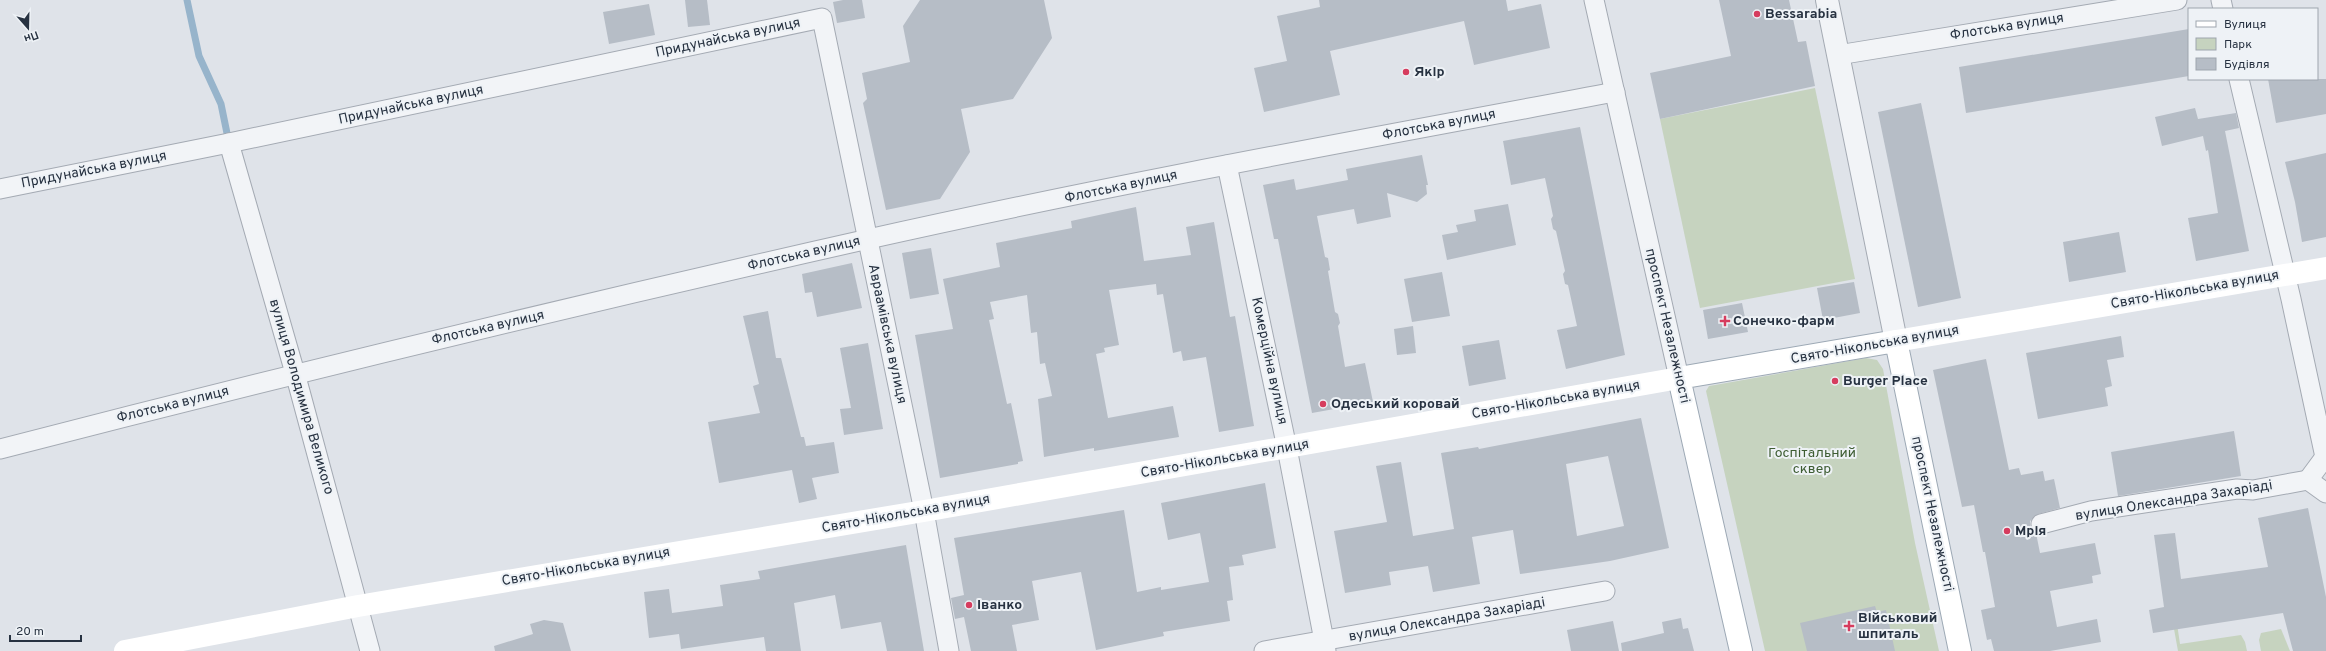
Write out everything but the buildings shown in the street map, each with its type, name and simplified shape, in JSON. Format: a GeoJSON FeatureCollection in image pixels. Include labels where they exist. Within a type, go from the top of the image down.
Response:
{"type":"FeatureCollection","features":[{"type":"Feature","properties":{"kind":"main road","name":"Свято-Нікольська вулиця"},"geometry":{"type":"LineString","coordinates":[[124,651],[358,606],[924,511],[1679,378],[2326,268]]}},
{"type":"Feature","properties":{"kind":"main road","name":"проспект Незалежності"},"geometry":{"type":"LineString","coordinates":[[1896,341],[1960,651]]}},
{"type":"Feature","properties":{"kind":"main road","name":"проспект Незалежності"},"geometry":{"type":"LineString","coordinates":[[1679,378],[1741,651]]}},
{"type":"Feature","properties":{"kind":"street","name":"проспект Незалежності"},"geometry":{"type":"LineString","coordinates":[[1594,0],[1679,378]]}},
{"type":"Feature","properties":{"kind":"street","name":"проспект Незалежності"},"geometry":{"type":"LineString","coordinates":[[1827,0],[1896,341]]}},
{"type":"Feature","properties":{"kind":"street","name":"Флотська вулиця"},"geometry":{"type":"LineString","coordinates":[[1838,55],[2177,0]]}},
{"type":"Feature","properties":{"kind":"street","name":"Придунайська вулиця"},"geometry":{"type":"LineString","coordinates":[[0,189],[229,143],[822,18]]}},
{"type":"Feature","properties":{"kind":"street","name":"Авраамівська вулиця"},"geometry":{"type":"LineString","coordinates":[[822,18],[924,511],[949,651]]}},
{"type":"Feature","properties":{"kind":"street"},"geometry":{"type":"LineString","coordinates":[[2239,80],[2285,275],[2325,457],[2308,480],[2326,493]]}},
{"type":"Feature","properties":{"kind":"street","name":"Флотська вулиця"},"geometry":{"type":"LineString","coordinates":[[0,449],[295,373],[867,239],[1227,165],[1614,92]]}},
{"type":"Feature","properties":{"kind":"street","name":"вулиця Володимира Великого"},"geometry":{"type":"LineString","coordinates":[[229,143],[295,373],[370,651]]}},
{"type":"Feature","properties":{"kind":"street","name":"Комерційна вулиця"},"geometry":{"type":"LineString","coordinates":[[1227,165],[1287,448],[1325,646]]}},
{"type":"Feature","properties":{"kind":"street","name":"вулиця Олександра Захаріаді"},"geometry":{"type":"LineString","coordinates":[[2041,524],[2091,511],[2308,480]]}},
{"type":"Feature","properties":{"kind":"street","name":"вулиця Олександра Захаріаді"},"geometry":{"type":"LineString","coordinates":[[1264,651],[1325,646],[1606,591]]}},
{"type":"Feature","properties":{"kind":"green space"},"geometry":{"type":"Polygon","coordinates":[[[1815,88],[1855,279],[1700,308],[1660,119],[1815,88]]]}},
{"type":"Feature","properties":{"kind":"green space","name":"Госпітальний сквер"},"geometry":{"type":"Polygon","coordinates":[[[1866,358],[1877,360],[1883,369],[1915,543],[1939,651],[1765,651],[1706,391],[1709,386],[1866,358]]]}},
{"type":"Feature","properties":{"kind":"green space"},"geometry":{"type":"Polygon","coordinates":[[[2176,617],[2180,644],[2241,635],[2245,642],[2247,651],[2178,651],[2172,618],[2176,617]]]}},
{"type":"Feature","properties":{"kind":"green space"},"geometry":{"type":"Polygon","coordinates":[[[2281,629],[2290,651],[2261,651],[2259,640],[2261,633],[2281,629]]]}},
{"type":"Feature","properties":{"kind":"waterway"},"geometry":{"type":"LineString","coordinates":[[187,0],[199,56],[221,104],[229,143]]}},
{"type":"Feature","properties":{"kind":"place","name":"Bessarabia"},"geometry":{"type":"Point","coordinates":[1757,14]}},
{"type":"Feature","properties":{"kind":"place","name":"Якір"},"geometry":{"type":"Point","coordinates":[1406,72]}},
{"type":"Feature","properties":{"kind":"place","name":"Сонечко-фарм"},"geometry":{"type":"Point","coordinates":[1725,321]}},
{"type":"Feature","properties":{"kind":"place","name":"Burger Place"},"geometry":{"type":"Point","coordinates":[1835,381]}},
{"type":"Feature","properties":{"kind":"place","name":"Одеський коровай"},"geometry":{"type":"Point","coordinates":[1323,404]}},
{"type":"Feature","properties":{"kind":"place","name":"Мрія"},"geometry":{"type":"Point","coordinates":[2007,531]}},
{"type":"Feature","properties":{"kind":"place","name":"Іванко"},"geometry":{"type":"Point","coordinates":[969,605]}},
{"type":"Feature","properties":{"kind":"place","name":"Військовий шпиталь"},"geometry":{"type":"Point","coordinates":[1849,626]}}]}
